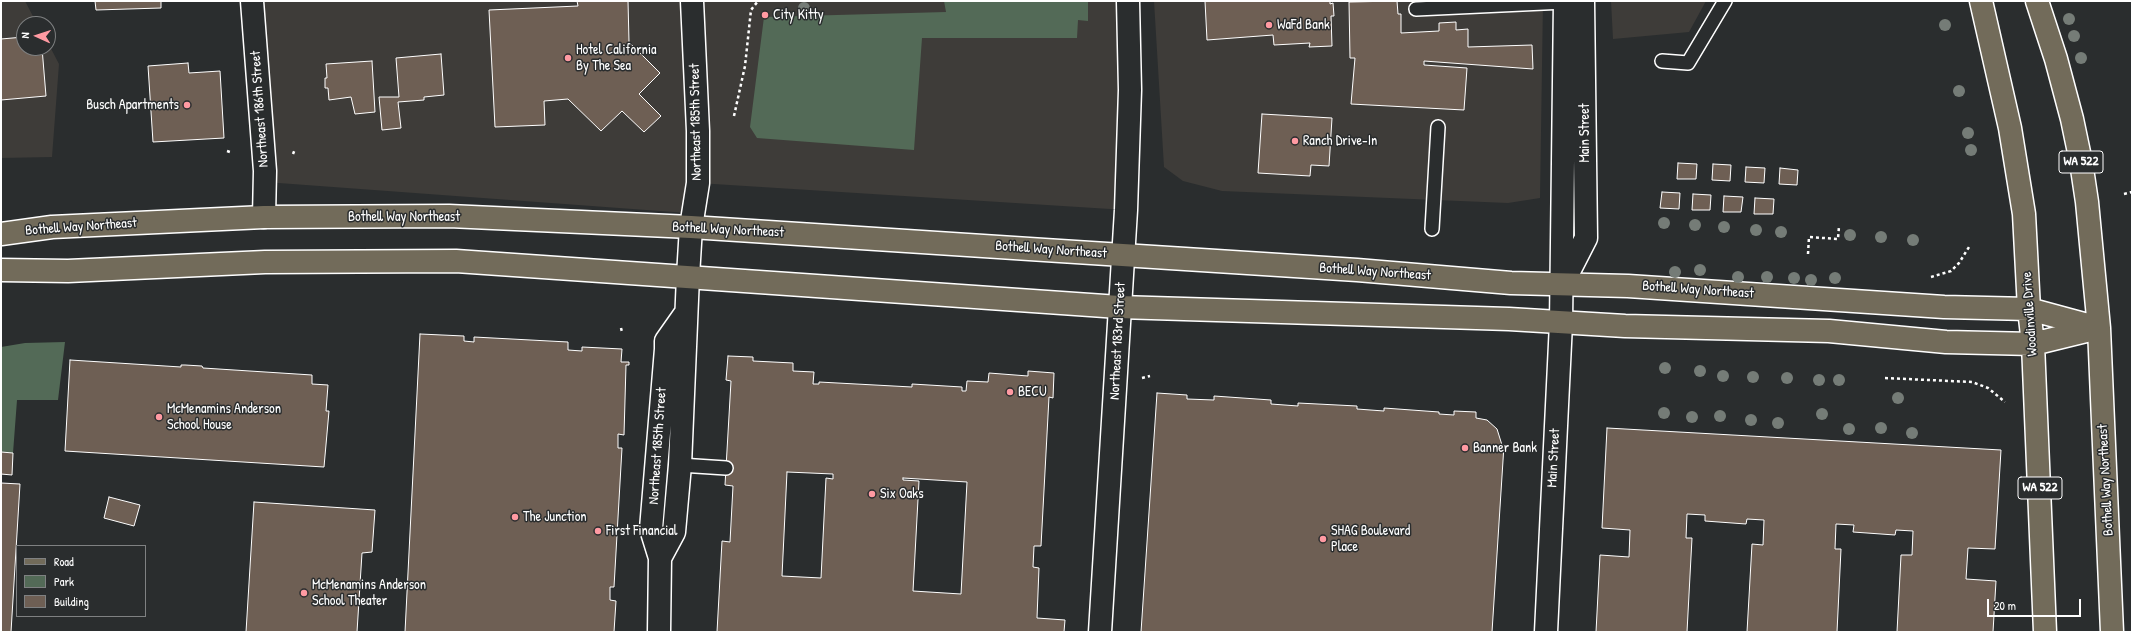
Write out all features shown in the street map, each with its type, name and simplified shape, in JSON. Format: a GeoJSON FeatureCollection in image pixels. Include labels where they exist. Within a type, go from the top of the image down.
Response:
{"type":"FeatureCollection","features":[{"type":"Feature","properties":{"kind":"main road","name":"Woodinville Drive"},"geometry":{"type":"LineString","coordinates":[[1981,1],[2010,128],[2024,214],[2029,309],[2033,344],[2046,632]]}},
{"type":"Feature","properties":{"kind":"main road","name":"WA 522"},"geometry":{"type":"LineString","coordinates":[[2037,1],[2056,60],[2081,162],[2099,328]]}},
{"type":"Feature","properties":{"kind":"main road","name":"Bothell Way Northeast"},"geometry":{"type":"LineString","coordinates":[[1,234],[52,227],[264,217],[449,216],[691,227],[1357,270],[1511,283],[1628,286],[1944,308],[2029,309],[2099,328],[2112,632]]}},
{"type":"Feature","properties":{"kind":"main road"},"geometry":{"type":"LineString","coordinates":[[1,270],[68,271],[265,262],[456,262],[688,276],[1119,307],[1830,331],[1946,342],[2033,344],[2099,328]]}},
{"type":"Feature","properties":{"kind":"street","name":"Northeast 186th Street"},"geometry":{"type":"LineString","coordinates":[[252,1],[265,171],[264,217]]}},
{"type":"Feature","properties":{"kind":"street","name":"Northeast 185th Street"},"geometry":{"type":"LineString","coordinates":[[660,558],[674,532],[680,464],[686,343],[685,314],[691,227],[698,183],[698,131],[692,1]]}},
{"type":"Feature","properties":{"kind":"street","name":"Northeast 183rd Street"},"geometry":{"type":"LineString","coordinates":[[1100,632],[1118,345],[1130,90],[1128,1]]}},
{"type":"Feature","properties":{"kind":"street","name":"Main Street"},"geometry":{"type":"LineString","coordinates":[[1546,632],[1562,284],[1586,238],[1571,1]]}},
{"type":"Feature","properties":{"kind":"street","name":"Northeast 185th Street"},"geometry":{"type":"LineString","coordinates":[[659,632],[660,558],[651,529],[666,341],[685,314]]}},
{"type":"Feature","properties":{"kind":"lane"},"geometry":{"type":"LineString","coordinates":[[1416,9],[1571,1]]}},
{"type":"Feature","properties":{"kind":"lane"},"geometry":{"type":"LineString","coordinates":[[1662,61],[1688,63],[1725,1]]}},
{"type":"Feature","properties":{"kind":"lane"},"geometry":{"type":"LineString","coordinates":[[1432,229],[1438,127]]}},
{"type":"Feature","properties":{"kind":"lane"},"geometry":{"type":"LineString","coordinates":[[680,464],[726,468]]}},
{"type":"Feature","properties":{"kind":"path"},"geometry":{"type":"LineString","coordinates":[[734,116],[745,66],[751,10],[758,1]]}},
{"type":"Feature","properties":{"kind":"path"},"geometry":{"type":"LineString","coordinates":[[2124,194],[2132,192]]}},
{"type":"Feature","properties":{"kind":"path"},"geometry":{"type":"LineString","coordinates":[[1808,254],[1809,237],[1838,239],[1839,226]]}},
{"type":"Feature","properties":{"kind":"path"},"geometry":{"type":"LineString","coordinates":[[1928,278],[1951,271],[1959,263],[1969,247]]}},
{"type":"Feature","properties":{"kind":"path"},"geometry":{"type":"LineString","coordinates":[[621,328],[622,332]]}},
{"type":"Feature","properties":{"kind":"path"},"geometry":{"type":"LineString","coordinates":[[1885,378],[1972,382],[1988,388],[2005,402]]}},
{"type":"Feature","properties":{"kind":"shaded area"},"geometry":{"type":"Polygon","coordinates":[[[1,1],[25,1],[33,16],[16,16],[16,56],[55,56],[59,64],[52,157],[1,158],[1,1]]]}},
{"type":"Feature","properties":{"kind":"shaded area"},"geometry":{"type":"Polygon","coordinates":[[[252,1],[1128,1],[1126,210],[698,183],[687,213],[265,182],[252,1]]]}},
{"type":"Feature","properties":{"kind":"shaded area"},"geometry":{"type":"Polygon","coordinates":[[[1154,1],[1543,1],[1540,198],[1508,203],[1222,191],[1183,181],[1164,167],[1154,1]]]}},
{"type":"Feature","properties":{"kind":"shaded area"},"geometry":{"type":"Polygon","coordinates":[[[1611,1],[1706,1],[1689,32],[1613,39],[1611,1]]]}},
{"type":"Feature","properties":{"kind":"green space"},"geometry":{"type":"Polygon","coordinates":[[[944,1],[1088,1],[1088,21],[1078,20],[1077,38],[922,38],[914,150],[757,138],[750,127],[764,17],[946,12],[944,1]]]}},
{"type":"Feature","properties":{"kind":"green space"},"geometry":{"type":"Polygon","coordinates":[[[65,342],[58,400],[17,400],[13,453],[1,452],[1,347],[25,343],[65,342]]]}},
{"type":"Feature","properties":{"kind":"building"},"geometry":{"type":"Polygon","coordinates":[[[95,1],[161,1],[161,8],[96,10],[95,1]]]}},
{"type":"Feature","properties":{"kind":"building","name":"Hotel California By The Sea"},"geometry":{"type":"Polygon","coordinates":[[[577,1],[628,1],[629,42],[660,73],[639,94],[661,116],[644,132],[622,111],[601,131],[568,99],[544,101],[545,125],[495,127],[489,10],[578,6],[577,1]]]}},
{"type":"Feature","properties":{"kind":"building","name":"WaFd Bank"},"geometry":{"type":"Polygon","coordinates":[[[1205,1],[1330,1],[1330,4],[1333,3],[1334,16],[1331,16],[1332,46],[1309,47],[1310,43],[1274,45],[1273,35],[1207,40],[1205,1]]]}},
{"type":"Feature","properties":{"kind":"building"},"geometry":{"type":"Polygon","coordinates":[[[1397,1],[1398,14],[1401,14],[1401,33],[1439,31],[1439,23],[1456,22],[1456,30],[1468,29],[1468,47],[1532,45],[1533,69],[1424,61],[1424,65],[1467,68],[1464,110],[1351,104],[1355,58],[1350,58],[1349,2],[1397,1]]]}},
{"type":"Feature","properties":{"kind":"building"},"geometry":{"type":"Polygon","coordinates":[[[16,38],[16,56],[43,56],[46,96],[1,100],[1,39],[16,38]]]}},
{"type":"Feature","properties":{"kind":"building"},"geometry":{"type":"Polygon","coordinates":[[[441,54],[444,95],[424,97],[424,100],[398,102],[401,128],[382,130],[379,97],[399,97],[396,58],[441,54]]]}},
{"type":"Feature","properties":{"kind":"building"},"geometry":{"type":"Polygon","coordinates":[[[372,61],[375,112],[355,114],[351,97],[329,100],[328,88],[325,88],[325,78],[327,78],[326,64],[372,61]]]}},
{"type":"Feature","properties":{"kind":"building","name":"Busch Apartments"},"geometry":{"type":"Polygon","coordinates":[[[188,63],[189,73],[220,71],[224,138],[153,142],[148,66],[188,63]]]}},
{"type":"Feature","properties":{"kind":"building","name":"Ranch Drive-In"},"geometry":{"type":"Polygon","coordinates":[[[1262,114],[1332,118],[1329,166],[1311,165],[1310,176],[1258,173],[1262,114]]]}},
{"type":"Feature","properties":{"kind":"building"},"geometry":{"type":"Polygon","coordinates":[[[1678,163],[1697,164],[1696,179],[1677,179],[1678,163]]]}},
{"type":"Feature","properties":{"kind":"building"},"geometry":{"type":"Polygon","coordinates":[[[1713,164],[1731,165],[1730,181],[1712,180],[1713,164]]]}},
{"type":"Feature","properties":{"kind":"building"},"geometry":{"type":"Polygon","coordinates":[[[1746,167],[1765,168],[1764,183],[1745,182],[1746,167]]]}},
{"type":"Feature","properties":{"kind":"building"},"geometry":{"type":"Polygon","coordinates":[[[1780,168],[1798,170],[1797,185],[1779,184],[1780,168]]]}},
{"type":"Feature","properties":{"kind":"building"},"geometry":{"type":"Polygon","coordinates":[[[1662,192],[1680,193],[1679,209],[1660,208],[1662,192]]]}},
{"type":"Feature","properties":{"kind":"building"},"geometry":{"type":"Polygon","coordinates":[[[1693,194],[1711,195],[1710,210],[1692,210],[1693,194]]]}},
{"type":"Feature","properties":{"kind":"building"},"geometry":{"type":"Polygon","coordinates":[[[1724,196],[1743,197],[1741,212],[1723,212],[1724,196]]]}},
{"type":"Feature","properties":{"kind":"building"},"geometry":{"type":"Polygon","coordinates":[[[1755,198],[1774,199],[1773,214],[1754,214],[1755,198]]]}},
{"type":"Feature","properties":{"kind":"building","name":"The Junction"},"geometry":{"type":"Polygon","coordinates":[[[420,334],[464,336],[464,341],[474,342],[474,337],[568,342],[568,350],[582,351],[582,347],[622,349],[621,362],[629,362],[629,365],[626,365],[624,435],[618,434],[618,448],[622,448],[614,587],[610,587],[610,600],[616,601],[614,632],[405,632],[420,334]]]}},
{"type":"Feature","properties":{"kind":"building","name":"Six Oaks"},"geometry":{"type":"Polygon","coordinates":[[[728,356],[753,357],[753,361],[793,363],[793,371],[814,372],[813,384],[819,384],[819,382],[912,387],[912,384],[962,387],[962,391],[966,391],[967,381],[988,382],[989,373],[1028,376],[1028,371],[1054,373],[1053,398],[1049,397],[1041,546],[1034,546],[1033,567],[1039,568],[1037,618],[1065,620],[1064,632],[717,632],[722,541],[730,542],[733,486],[725,485],[731,381],[726,380],[728,356]],[[787,472],[782,576],[821,578],[826,478],[833,479],[833,474],[787,472]],[[903,478],[903,480],[919,481],[913,591],[961,594],[967,482],[903,478]]]}},
{"type":"Feature","properties":{"kind":"building"},"geometry":{"type":"Polygon","coordinates":[[[70,360],[181,367],[181,365],[202,366],[203,368],[312,375],[312,384],[328,385],[326,411],[329,411],[324,467],[65,451],[70,360]]]}},
{"type":"Feature","properties":{"kind":"building","name":"SHAG Boulevard Place"},"geometry":{"type":"Polygon","coordinates":[[[1157,393],[1187,395],[1187,399],[1214,400],[1214,396],[1271,400],[1271,404],[1298,406],[1298,403],[1357,406],[1357,409],[1384,411],[1384,408],[1439,412],[1439,414],[1454,415],[1454,411],[1476,412],[1476,418],[1487,420],[1497,429],[1502,445],[1504,445],[1492,632],[1141,632],[1157,393]]]}},
{"type":"Feature","properties":{"kind":"building"},"geometry":{"type":"Polygon","coordinates":[[[1607,428],[2001,450],[1995,549],[1968,548],[1966,579],[1996,581],[1993,632],[1897,632],[1901,555],[1912,555],[1913,531],[1896,530],[1895,535],[1853,532],[1854,525],[1836,524],[1835,549],[1841,549],[1837,632],[1747,632],[1752,544],[1763,545],[1764,520],[1747,519],[1746,524],[1705,521],[1705,515],[1687,514],[1686,538],[1692,538],[1687,632],[1596,632],[1600,555],[1629,557],[1630,530],[1602,528],[1607,428]]]}},
{"type":"Feature","properties":{"kind":"building"},"geometry":{"type":"Polygon","coordinates":[[[1,452],[13,453],[12,475],[1,474],[1,452]]]}},
{"type":"Feature","properties":{"kind":"building"},"geometry":{"type":"Polygon","coordinates":[[[1,483],[20,484],[11,632],[1,632],[1,483]]]}},
{"type":"Feature","properties":{"kind":"building"},"geometry":{"type":"Polygon","coordinates":[[[109,497],[140,505],[134,526],[104,518],[109,497]]]}},
{"type":"Feature","properties":{"kind":"building","name":"McMenamins Anderson School Theater"},"geometry":{"type":"Polygon","coordinates":[[[254,502],[375,510],[372,552],[362,553],[357,632],[246,632],[254,502]]]}},
{"type":"Feature","properties":{"kind":"place","name":"City Kitty"},"geometry":{"type":"Point","coordinates":[765,15]}},
{"type":"Feature","properties":{"kind":"place","name":"WaFd Bank"},"geometry":{"type":"Point","coordinates":[1269,25]}},
{"type":"Feature","properties":{"kind":"place","name":"Hotel California By The Sea"},"geometry":{"type":"Point","coordinates":[568,58]}},
{"type":"Feature","properties":{"kind":"place","name":"Busch Apartments"},"geometry":{"type":"Point","coordinates":[187,105]}},
{"type":"Feature","properties":{"kind":"place","name":"Ranch Drive-In"},"geometry":{"type":"Point","coordinates":[1295,141]}},
{"type":"Feature","properties":{"kind":"place","name":"BECU"},"geometry":{"type":"Point","coordinates":[1010,392]}},
{"type":"Feature","properties":{"kind":"place","name":"McMenamins Anderson School House"},"geometry":{"type":"Point","coordinates":[159,417]}},
{"type":"Feature","properties":{"kind":"place","name":"Banner Bank"},"geometry":{"type":"Point","coordinates":[1465,448]}},
{"type":"Feature","properties":{"kind":"place","name":"Six Oaks"},"geometry":{"type":"Point","coordinates":[872,494]}},
{"type":"Feature","properties":{"kind":"place","name":"The Junction"},"geometry":{"type":"Point","coordinates":[515,517]}},
{"type":"Feature","properties":{"kind":"place","name":"First Financial"},"geometry":{"type":"Point","coordinates":[598,531]}},
{"type":"Feature","properties":{"kind":"place","name":"SHAG Boulevard Place"},"geometry":{"type":"Point","coordinates":[1323,539]}},
{"type":"Feature","properties":{"kind":"place","name":"McMenamins Anderson School Theater"},"geometry":{"type":"Point","coordinates":[304,593]}}]}
